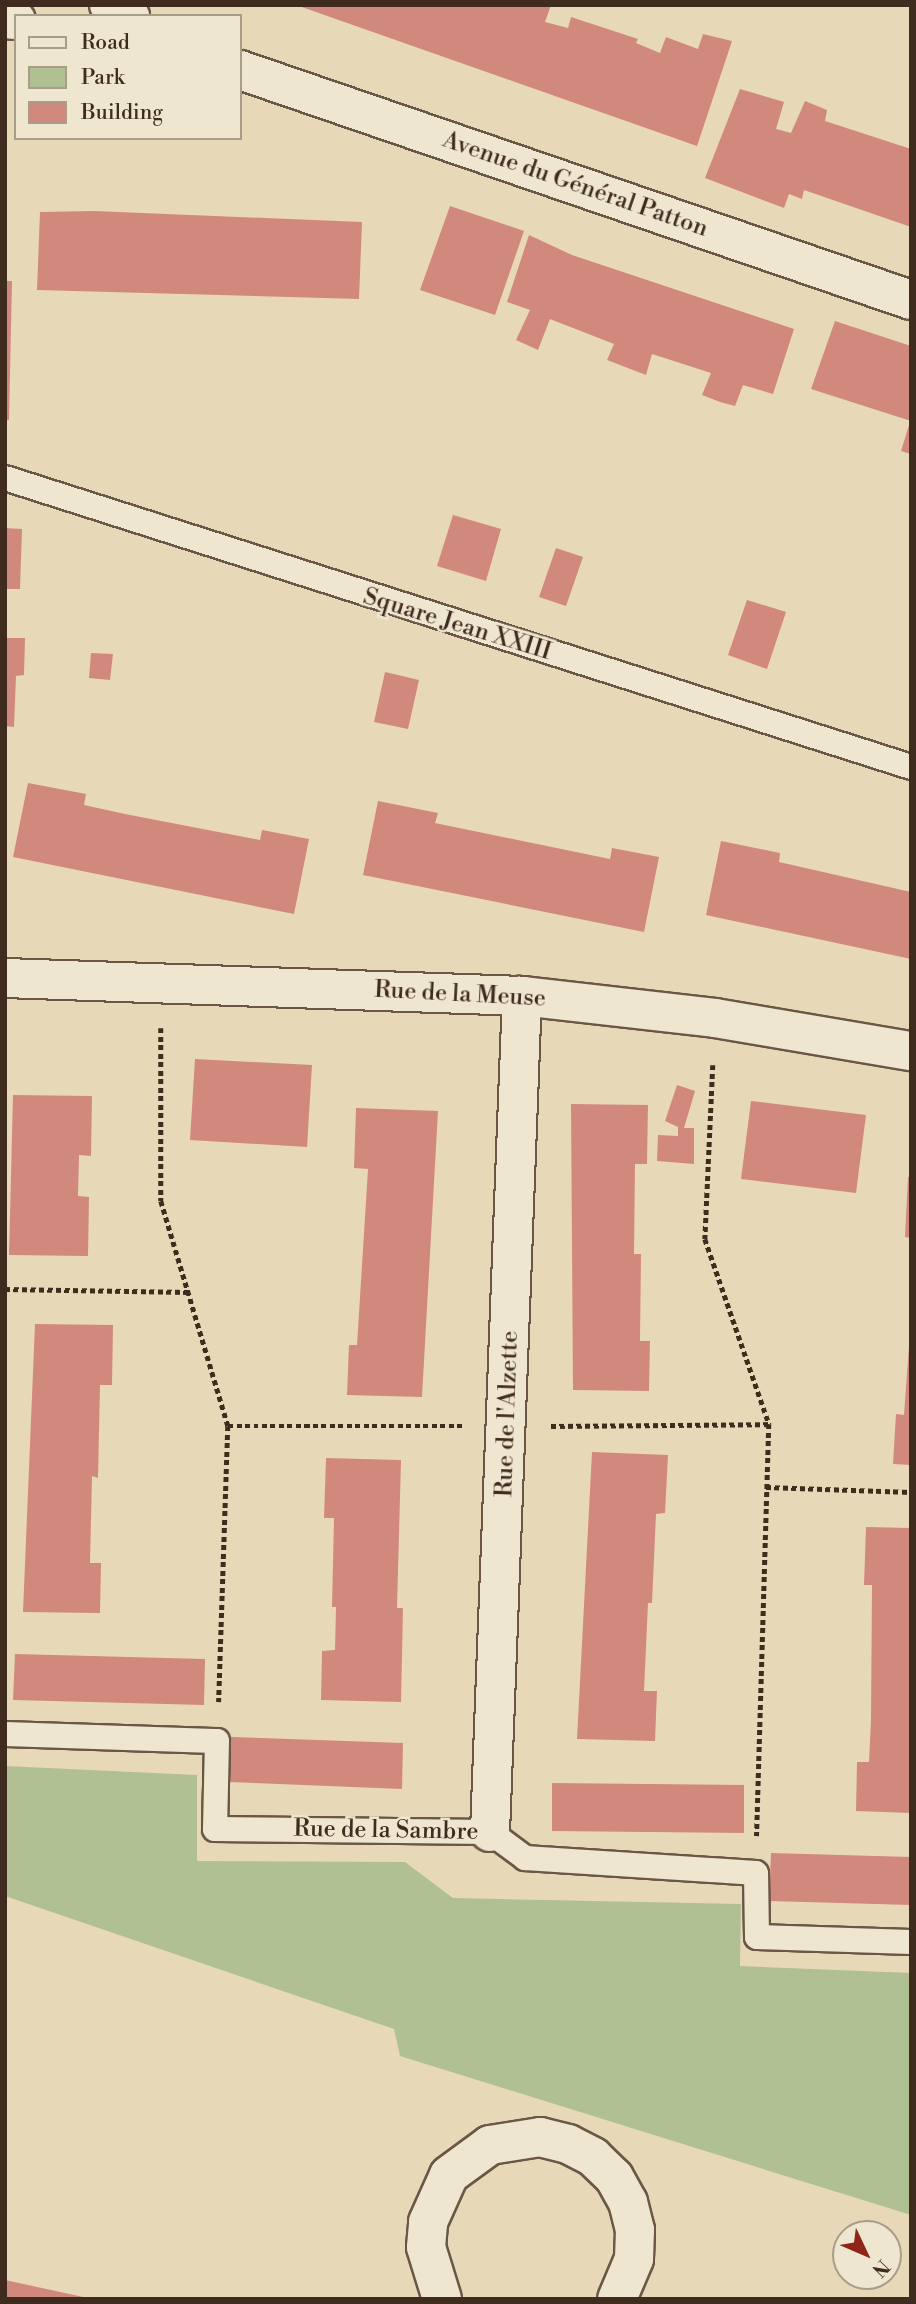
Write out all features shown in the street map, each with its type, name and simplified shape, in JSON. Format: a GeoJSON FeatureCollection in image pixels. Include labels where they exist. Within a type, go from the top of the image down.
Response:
{"type":"FeatureCollection","features":[{"type":"Feature","properties":{"kind":"street"},"geometry":{"type":"LineString","coordinates":[[110,5],[126,14]]}},
{"type":"Feature","properties":{"kind":"street","name":"Avenue du Général Patton"},"geometry":{"type":"LineString","coordinates":[[242,71],[911,300]]}},
{"type":"Feature","properties":{"kind":"street","name":"Rue de la Meuse"},"geometry":{"type":"LineString","coordinates":[[5,978],[522,996],[715,1018],[911,1051]]}},
{"type":"Feature","properties":{"kind":"street","name":"Rue de l'Alzette"},"geometry":{"type":"LineString","coordinates":[[490,1832],[509,1426],[522,996]]}},
{"type":"Feature","properties":{"kind":"street"},"geometry":{"type":"LineString","coordinates":[[443,2299],[426,2248],[428,2222],[449,2175],[490,2145],[540,2137],[568,2144],[593,2157],[614,2177],[628,2202],[635,2230],[634,2259],[617,2299]]}},
{"type":"Feature","properties":{"kind":"lane","name":"Square Jean XXIII"},"geometry":{"type":"LineString","coordinates":[[5,478],[911,768]]}},
{"type":"Feature","properties":{"kind":"lane"},"geometry":{"type":"LineString","coordinates":[[5,1734],[217,1741]]}},
{"type":"Feature","properties":{"kind":"lane","name":"Rue de la Sambre"},"geometry":{"type":"LineString","coordinates":[[217,1741],[215,1829],[490,1832],[525,1858],[756,1873]]}},
{"type":"Feature","properties":{"kind":"lane"},"geometry":{"type":"LineString","coordinates":[[756,1873],[757,1937],[911,1942]]}},
{"type":"Feature","properties":{"kind":"path"},"geometry":{"type":"LineString","coordinates":[[161,983],[161,1201],[228,1426],[217,1741]]}},
{"type":"Feature","properties":{"kind":"path"},"geometry":{"type":"LineString","coordinates":[[715,1018],[705,1238],[769,1424],[756,1873]]}},
{"type":"Feature","properties":{"kind":"path"},"geometry":{"type":"LineString","coordinates":[[5,1289],[189,1292]]}},
{"type":"Feature","properties":{"kind":"path"},"geometry":{"type":"LineString","coordinates":[[228,1426],[769,1424]]}},
{"type":"Feature","properties":{"kind":"path"},"geometry":{"type":"LineString","coordinates":[[766,1488],[911,1492]]}},
{"type":"Feature","properties":{"kind":"green space"},"geometry":{"type":"Polygon","coordinates":[[[5,1766],[197,1775],[197,1861],[405,1862],[453,1898],[741,1904],[740,1966],[911,1973],[911,2215],[400,2056],[394,2029],[5,1896],[5,1766]]]}},
{"type":"Feature","properties":{"kind":"building"},"geometry":{"type":"Polygon","coordinates":[[[296,5],[551,5],[545,22],[568,28],[571,17],[638,39],[636,43],[660,53],[666,37],[698,49],[703,34],[732,41],[697,146],[296,5]]]}},
{"type":"Feature","properties":{"kind":"building"},"geometry":{"type":"Polygon","coordinates":[[[740,89],[784,102],[776,129],[791,133],[805,101],[827,110],[825,121],[911,149],[911,227],[804,190],[802,199],[789,194],[784,208],[705,178],[740,89]]]}},
{"type":"Feature","properties":{"kind":"building"},"geometry":{"type":"Polygon","coordinates":[[[450,206],[524,231],[495,315],[420,290],[450,206]]]}},
{"type":"Feature","properties":{"kind":"building"},"geometry":{"type":"Polygon","coordinates":[[[94,211],[362,222],[359,299],[37,290],[40,212],[94,211]]]}},
{"type":"Feature","properties":{"kind":"building"},"geometry":{"type":"Polygon","coordinates":[[[529,235],[572,255],[794,329],[773,394],[743,385],[735,406],[720,402],[702,395],[711,373],[652,354],[646,375],[607,360],[614,344],[550,319],[538,350],[516,340],[530,310],[507,302],[529,235]]]}},
{"type":"Feature","properties":{"kind":"building"},"geometry":{"type":"Polygon","coordinates":[[[5,281],[12,281],[9,420],[5,420],[5,281]]]}},
{"type":"Feature","properties":{"kind":"building"},"geometry":{"type":"Polygon","coordinates":[[[835,321],[911,346],[911,421],[811,389],[835,321]]]}},
{"type":"Feature","properties":{"kind":"building"},"geometry":{"type":"Polygon","coordinates":[[[911,422],[911,454],[901,451],[911,422]]]}},
{"type":"Feature","properties":{"kind":"building"},"geometry":{"type":"Polygon","coordinates":[[[453,515],[501,529],[486,581],[437,566],[453,515]]]}},
{"type":"Feature","properties":{"kind":"building"},"geometry":{"type":"Polygon","coordinates":[[[5,528],[22,529],[20,589],[5,589],[5,528]]]}},
{"type":"Feature","properties":{"kind":"building"},"geometry":{"type":"Polygon","coordinates":[[[556,548],[583,557],[566,606],[539,597],[556,548]]]}},
{"type":"Feature","properties":{"kind":"building"},"geometry":{"type":"Polygon","coordinates":[[[747,600],[786,612],[767,669],[728,655],[747,600]]]}},
{"type":"Feature","properties":{"kind":"building"},"geometry":{"type":"Polygon","coordinates":[[[5,638],[25,638],[24,675],[16,676],[14,727],[5,726],[5,638]]]}},
{"type":"Feature","properties":{"kind":"building"},"geometry":{"type":"Polygon","coordinates":[[[91,653],[113,654],[110,680],[89,678],[91,653]]]}},
{"type":"Feature","properties":{"kind":"building"},"geometry":{"type":"Polygon","coordinates":[[[385,672],[419,680],[408,729],[374,722],[385,672]]]}},
{"type":"Feature","properties":{"kind":"building"},"geometry":{"type":"Polygon","coordinates":[[[28,783],[86,794],[84,805],[125,814],[260,840],[262,830],[309,839],[294,914],[13,857],[28,783]]]}},
{"type":"Feature","properties":{"kind":"building"},"geometry":{"type":"Polygon","coordinates":[[[378,801],[438,813],[435,823],[610,859],[612,848],[659,857],[644,932],[363,875],[378,801]]]}},
{"type":"Feature","properties":{"kind":"building"},"geometry":{"type":"Polygon","coordinates":[[[721,841],[780,853],[779,862],[911,892],[911,959],[706,915],[721,841]]]}},
{"type":"Feature","properties":{"kind":"building"},"geometry":{"type":"Polygon","coordinates":[[[195,1059],[312,1065],[307,1147],[190,1140],[195,1059]]]}},
{"type":"Feature","properties":{"kind":"building"},"geometry":{"type":"Polygon","coordinates":[[[677,1085],[695,1091],[684,1128],[694,1128],[694,1164],[657,1161],[658,1135],[678,1136],[678,1127],[665,1121],[677,1085]]]}},
{"type":"Feature","properties":{"kind":"building"},"geometry":{"type":"Polygon","coordinates":[[[13,1095],[92,1096],[91,1156],[79,1155],[78,1196],[89,1197],[88,1256],[9,1255],[13,1095]]]}},
{"type":"Feature","properties":{"kind":"building"},"geometry":{"type":"Polygon","coordinates":[[[751,1101],[866,1115],[856,1193],[741,1179],[751,1101]]]}},
{"type":"Feature","properties":{"kind":"building"},"geometry":{"type":"Polygon","coordinates":[[[571,1104],[648,1105],[647,1164],[635,1164],[634,1254],[641,1254],[640,1341],[650,1341],[649,1391],[573,1390],[571,1104]]]}},
{"type":"Feature","properties":{"kind":"building"},"geometry":{"type":"Polygon","coordinates":[[[356,1108],[438,1111],[422,1397],[347,1395],[349,1345],[357,1345],[368,1169],[354,1168],[356,1108]]]}},
{"type":"Feature","properties":{"kind":"building"},"geometry":{"type":"Polygon","coordinates":[[[908,1177],[911,1177],[911,1238],[905,1237],[908,1177]]]}},
{"type":"Feature","properties":{"kind":"building"},"geometry":{"type":"Polygon","coordinates":[[[35,1324],[113,1325],[112,1385],[100,1385],[98,1478],[92,1476],[90,1563],[101,1563],[100,1613],[23,1612],[35,1324]]]}},
{"type":"Feature","properties":{"kind":"building"},"geometry":{"type":"Polygon","coordinates":[[[909,1346],[911,1465],[893,1464],[896,1414],[904,1415],[909,1346]]]}},
{"type":"Feature","properties":{"kind":"building"},"geometry":{"type":"Polygon","coordinates":[[[592,1452],[668,1455],[665,1513],[656,1514],[644,1691],[657,1691],[655,1741],[577,1739],[592,1452]]]}},
{"type":"Feature","properties":{"kind":"building"},"geometry":{"type":"Polygon","coordinates":[[[326,1458],[401,1460],[397,1608],[403,1608],[401,1702],[321,1700],[322,1651],[335,1650],[336,1607],[332,1607],[334,1518],[324,1518],[326,1458]]]}},
{"type":"Feature","properties":{"kind":"building"},"geometry":{"type":"Polygon","coordinates":[[[866,1527],[911,1528],[911,1813],[856,1811],[857,1762],[869,1762],[871,1720],[872,1585],[864,1585],[866,1527]]]}},
{"type":"Feature","properties":{"kind":"building"},"geometry":{"type":"Polygon","coordinates":[[[15,1654],[205,1659],[204,1705],[13,1700],[15,1654]]]}},
{"type":"Feature","properties":{"kind":"building"},"geometry":{"type":"Polygon","coordinates":[[[231,1737],[403,1743],[402,1789],[229,1782],[231,1737]]]}},
{"type":"Feature","properties":{"kind":"building"},"geometry":{"type":"Polygon","coordinates":[[[552,1783],[744,1785],[744,1833],[552,1831],[552,1783]]]}},
{"type":"Feature","properties":{"kind":"building"},"geometry":{"type":"Polygon","coordinates":[[[771,1853],[911,1857],[911,1905],[769,1901],[771,1853]]]}},
{"type":"Feature","properties":{"kind":"building"},"geometry":{"type":"Polygon","coordinates":[[[5,2280],[88,2298],[88,2299],[5,2299],[5,2280]]]}}]}
